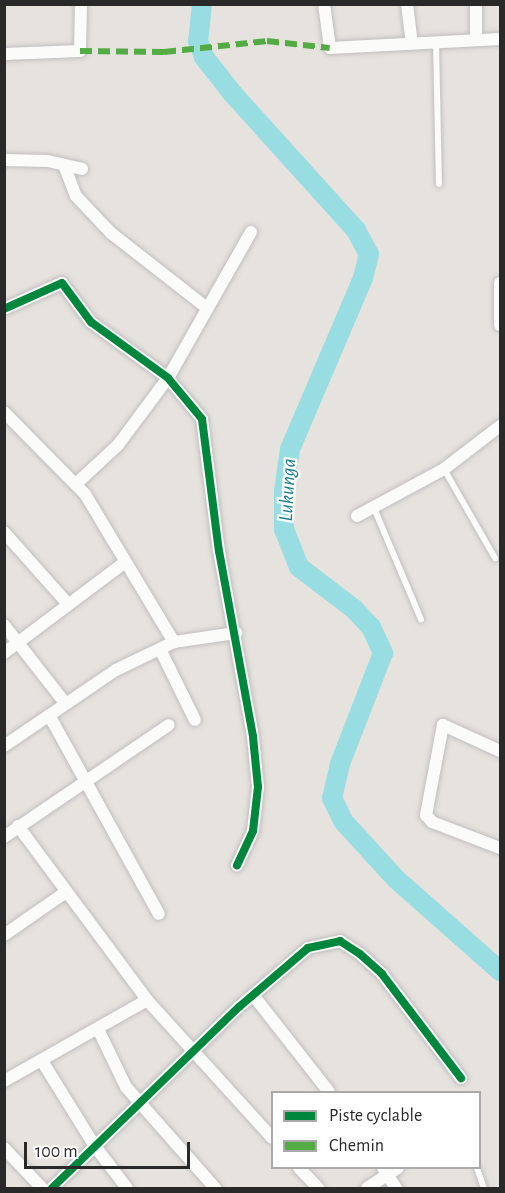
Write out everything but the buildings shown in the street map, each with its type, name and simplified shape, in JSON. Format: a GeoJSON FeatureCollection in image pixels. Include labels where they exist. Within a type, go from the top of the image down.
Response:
{"type":"FeatureCollection","features":[{"type":"Feature","properties":{"kind":"street"},"geometry":{"type":"LineString","coordinates":[[4,54],[80,51],[81,4]]}},
{"type":"Feature","properties":{"kind":"street"},"geometry":{"type":"LineString","coordinates":[[324,4],[330,48],[501,39]]}},
{"type":"Feature","properties":{"kind":"street"},"geometry":{"type":"LineString","coordinates":[[407,4],[412,43]]}},
{"type":"Feature","properties":{"kind":"street"},"geometry":{"type":"LineString","coordinates":[[476,4],[476,40]]}},
{"type":"Feature","properties":{"kind":"street"},"geometry":{"type":"LineString","coordinates":[[4,160],[64,165],[82,169]]}},
{"type":"Feature","properties":{"kind":"street"},"geometry":{"type":"LineString","coordinates":[[64,165],[76,196],[111,233],[207,308]]}},
{"type":"Feature","properties":{"kind":"street"},"geometry":{"type":"LineString","coordinates":[[77,483],[118,445],[168,378],[251,232]]}},
{"type":"Feature","properties":{"kind":"street"},"geometry":{"type":"LineString","coordinates":[[6,308],[62,283],[91,322],[168,378],[202,419],[219,551],[236,633],[258,787],[254,831],[237,865]]}},
{"type":"Feature","properties":{"kind":"street"},"geometry":{"type":"LineString","coordinates":[[501,283],[501,325]]}},
{"type":"Feature","properties":{"kind":"street"},"geometry":{"type":"LineString","coordinates":[[4,411],[77,483],[174,642]]}},
{"type":"Feature","properties":{"kind":"street"},"geometry":{"type":"LineString","coordinates":[[357,516],[444,469],[500,426]]}},
{"type":"Feature","properties":{"kind":"street"},"geometry":{"type":"LineString","coordinates":[[4,532],[67,603]]}},
{"type":"Feature","properties":{"kind":"street"},"geometry":{"type":"LineString","coordinates":[[4,653],[67,603],[125,562]]}},
{"type":"Feature","properties":{"kind":"street"},"geometry":{"type":"LineString","coordinates":[[4,625],[66,704]]}},
{"type":"Feature","properties":{"kind":"street"},"geometry":{"type":"LineString","coordinates":[[4,746],[116,670],[174,642],[236,633]]}},
{"type":"Feature","properties":{"kind":"street"},"geometry":{"type":"LineString","coordinates":[[160,649],[195,720]]}},
{"type":"Feature","properties":{"kind":"street"},"geometry":{"type":"LineString","coordinates":[[50,715],[159,914]]}},
{"type":"Feature","properties":{"kind":"street"},"geometry":{"type":"LineString","coordinates":[[501,751],[443,724],[426,815],[432,822],[501,848]]}},
{"type":"Feature","properties":{"kind":"street"},"geometry":{"type":"LineString","coordinates":[[4,837],[169,725]]}},
{"type":"Feature","properties":{"kind":"street"},"geometry":{"type":"LineString","coordinates":[[18,826],[147,1000],[271,1136]]}},
{"type":"Feature","properties":{"kind":"street"},"geometry":{"type":"LineString","coordinates":[[4,934],[66,892]]}},
{"type":"Feature","properties":{"kind":"street"},"geometry":{"type":"LineString","coordinates":[[52,1188],[93,1145],[139,1105],[253,995],[308,948],[340,941],[382,974],[461,1078]]}},
{"type":"Feature","properties":{"kind":"street"},"geometry":{"type":"LineString","coordinates":[[253,995],[328,1091]]}},
{"type":"Feature","properties":{"kind":"street"},"geometry":{"type":"LineString","coordinates":[[4,1081],[147,1000]]}},
{"type":"Feature","properties":{"kind":"street"},"geometry":{"type":"LineString","coordinates":[[98,1029],[126,1088],[215,1188]]}},
{"type":"Feature","properties":{"kind":"street"},"geometry":{"type":"LineString","coordinates":[[42,1061],[93,1145],[127,1188]]}},
{"type":"Feature","properties":{"kind":"street"},"geometry":{"type":"LineString","coordinates":[[4,1148],[42,1188]]}},
{"type":"Feature","properties":{"kind":"street"},"geometry":{"type":"LineString","coordinates":[[301,1169],[318,1188]]}},
{"type":"Feature","properties":{"kind":"street"},"geometry":{"type":"LineString","coordinates":[[367,1188],[389,1170],[396,1188]]}},
{"type":"Feature","properties":{"kind":"lane"},"geometry":{"type":"LineString","coordinates":[[436,42],[439,184]]}},
{"type":"Feature","properties":{"kind":"lane"},"geometry":{"type":"LineString","coordinates":[[444,469],[495,558]]}},
{"type":"Feature","properties":{"kind":"lane"},"geometry":{"type":"LineString","coordinates":[[374,508],[421,619]]}},
{"type":"Feature","properties":{"kind":"lane"},"geometry":{"type":"LineString","coordinates":[[478,1169],[484,1188]]}},
{"type":"Feature","properties":{"kind":"waterway","name":"Lukunga"},"geometry":{"type":"LineString","coordinates":[[202,4],[198,41],[204,57],[233,94],[356,230],[369,254],[363,278],[290,449],[284,491],[284,529],[299,567],[354,609],[371,627],[383,653],[340,764],[332,798],[343,821],[396,879],[500,971]]}},
{"type":"Feature","properties":{"kind":"marked path"},"geometry":{"type":"LineString","coordinates":[[80,51],[164,52],[267,41],[330,48]]}},
{"type":"Feature","properties":{"kind":"cycle path"},"geometry":{"type":"LineString","coordinates":[[6,308],[62,283],[91,322],[168,378],[202,419],[219,551],[253,737],[258,787],[253,831],[237,865]]}},
{"type":"Feature","properties":{"kind":"cycle path"},"geometry":{"type":"LineString","coordinates":[[52,1188],[239,1007],[308,948],[340,941],[360,954],[382,974],[461,1078]]}}]}
